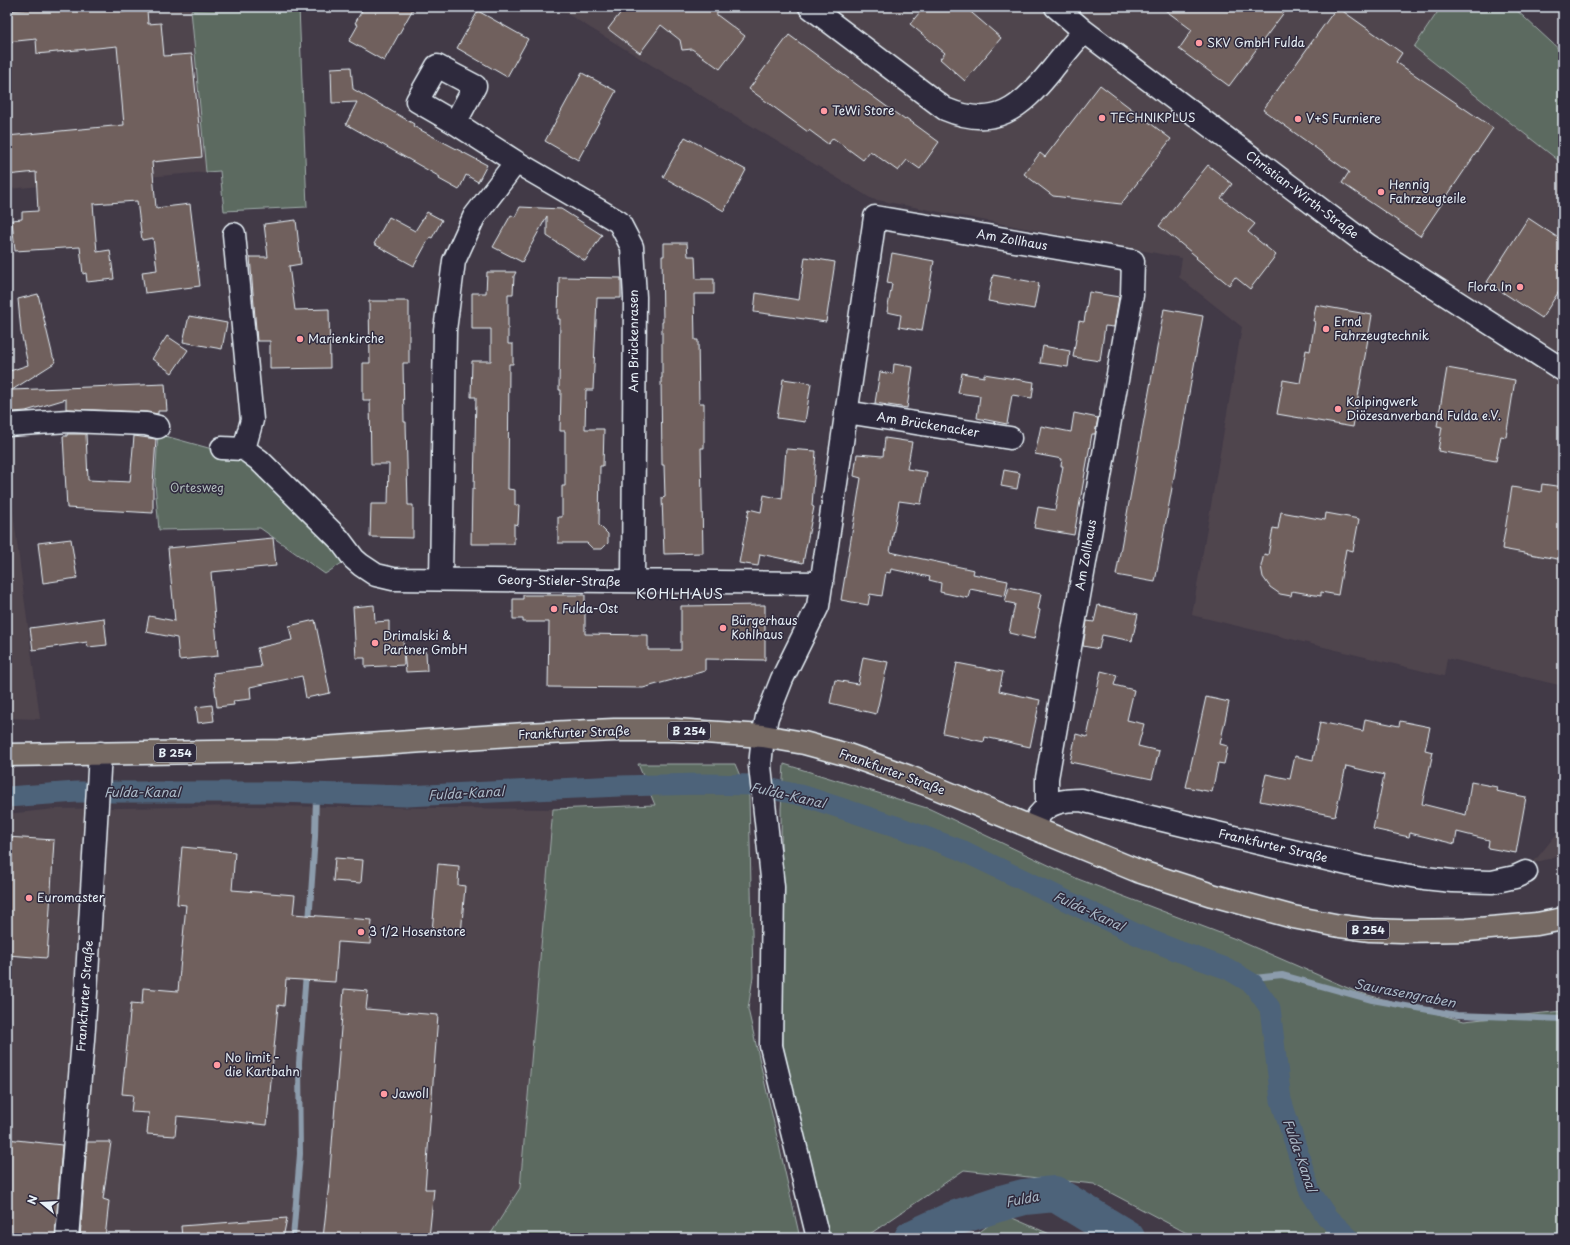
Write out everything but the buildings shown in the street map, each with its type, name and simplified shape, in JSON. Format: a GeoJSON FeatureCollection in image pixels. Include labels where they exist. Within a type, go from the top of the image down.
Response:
{"type":"FeatureCollection","features":[{"type":"Feature","properties":{"kind":"main road","name":"Frankfurter Straße"},"geometry":{"type":"LineString","coordinates":[[7,755],[279,751],[526,734],[614,730],[682,731],[763,736],[804,743],[848,755],[907,776],[1033,826],[1138,871],[1212,895],[1293,917],[1370,930],[1401,931],[1467,930],[1537,924],[1563,920]]}},
{"type":"Feature","properties":{"kind":"street"},"geometry":{"type":"LineString","coordinates":[[810,7],[945,109],[969,117],[986,118],[1011,110],[1021,103],[1040,84],[1084,31]]}},
{"type":"Feature","properties":{"kind":"street","name":"Christian-Wirth-Straße"},"geometry":{"type":"LineString","coordinates":[[1056,7],[1084,31],[1368,245],[1562,367]]}},
{"type":"Feature","properties":{"kind":"street","name":"Am Brückenrasen"},"geometry":{"type":"LineString","coordinates":[[455,123],[516,162],[619,222],[632,247],[635,297],[633,581]]}},
{"type":"Feature","properties":{"kind":"street"},"geometry":{"type":"LineString","coordinates":[[441,579],[445,330],[454,261],[474,217],[516,162]]}},
{"type":"Feature","properties":{"kind":"street","name":"Am Zollhaus"},"geometry":{"type":"LineString","coordinates":[[818,1238],[771,1046],[773,887],[760,766],[763,736],[768,717],[782,679],[818,606],[875,217],[1133,261],[1132,295],[1047,778],[1047,806]]}},
{"type":"Feature","properties":{"kind":"street"},"geometry":{"type":"LineString","coordinates":[[222,448],[244,449],[252,420],[234,234]]}},
{"type":"Feature","properties":{"kind":"street","name":"Am Brückenacker"},"geometry":{"type":"LineString","coordinates":[[846,412],[1010,438]]}},
{"type":"Feature","properties":{"kind":"street"},"geometry":{"type":"LineString","coordinates":[[7,425],[68,420],[146,424],[158,427]]}},
{"type":"Feature","properties":{"kind":"street","name":"Georg-Stieler-Straße"},"geometry":{"type":"LineString","coordinates":[[244,449],[273,472],[339,539],[354,559],[371,572],[393,579],[822,583]]}},
{"type":"Feature","properties":{"kind":"street","name":"Frankfurter Straße"},"geometry":{"type":"LineString","coordinates":[[67,1238],[84,1027],[100,754]]}},
{"type":"Feature","properties":{"kind":"street","name":"Frankfurter Straße"},"geometry":{"type":"LineString","coordinates":[[1047,806],[1065,800],[1081,800],[1360,867],[1438,880],[1492,882],[1515,877],[1526,872]]}},
{"type":"Feature","properties":{"kind":"street"},"geometry":{"type":"LineString","coordinates":[[1033,826],[1038,815],[1047,806]]}},
{"type":"Feature","properties":{"kind":"shaded area"},"geometry":{"type":"Polygon","coordinates":[[[7,7],[186,7],[191,10],[206,172],[7,189],[7,7]]]}},
{"type":"Feature","properties":{"kind":"shaded area"},"geometry":{"type":"Polygon","coordinates":[[[556,7],[1441,7],[1415,47],[1563,164],[1563,686],[1447,658],[1444,676],[1192,615],[1242,327],[1179,277],[1182,258],[872,199],[556,7]]]}},
{"type":"Feature","properties":{"kind":"shaded area"},"geometry":{"type":"Polygon","coordinates":[[[7,466],[40,719],[7,718],[7,466]]]}},
{"type":"Feature","properties":{"kind":"shaded area"},"geometry":{"type":"Polygon","coordinates":[[[249,806],[553,809],[520,1188],[488,1238],[7,1238],[7,814],[55,809],[249,806]]]}},
{"type":"Feature","properties":{"kind":"shaded area"},"geometry":{"type":"Polygon","coordinates":[[[1563,826],[1563,855],[1533,863],[1563,826]]]}},
{"type":"Feature","properties":{"kind":"green space"},"geometry":{"type":"Polygon","coordinates":[[[232,7],[299,7],[307,207],[224,211],[220,171],[206,172],[191,10],[232,7]]]}},
{"type":"Feature","properties":{"kind":"green space"},"geometry":{"type":"Polygon","coordinates":[[[1441,7],[1513,7],[1563,53],[1563,164],[1414,47],[1441,7]]]}},
{"type":"Feature","properties":{"kind":"green space","name":"Ortesweg"},"geometry":{"type":"Polygon","coordinates":[[[158,434],[248,459],[336,542],[342,563],[325,574],[260,528],[159,530],[155,483],[158,434]]]}},
{"type":"Feature","properties":{"kind":"green space"},"geometry":{"type":"Polygon","coordinates":[[[638,764],[735,764],[749,797],[753,977],[748,1009],[800,1238],[488,1238],[520,1188],[553,809],[655,805],[638,764]]]}},
{"type":"Feature","properties":{"kind":"green space"},"geometry":{"type":"Polygon","coordinates":[[[784,764],[930,809],[1078,879],[1233,938],[1357,992],[1464,1021],[1563,1011],[1563,1238],[1196,1238],[1094,1184],[964,1170],[864,1238],[829,1238],[783,1047],[781,809],[784,764]]]}},
{"type":"Feature","properties":{"kind":"green space"},"geometry":{"type":"Polygon","coordinates":[[[1003,1214],[1059,1238],[972,1238],[1003,1214]]]}},
{"type":"Feature","properties":{"kind":"waterway","name":"Fulda-Kanal"},"geometry":{"type":"LineString","coordinates":[[7,797],[77,792],[278,792],[406,796],[619,786],[703,784],[753,785],[804,796],[904,829],[961,850],[1140,936],[1228,969],[1253,984],[1270,1008],[1281,1100],[1310,1191],[1327,1217],[1349,1238]]}},
{"type":"Feature","properties":{"kind":"waterway"},"geometry":{"type":"LineString","coordinates":[[309,922],[315,837],[316,794]]}},
{"type":"Feature","properties":{"kind":"waterway"},"geometry":{"type":"LineString","coordinates":[[293,1238],[300,1154],[299,1063],[306,973]]}},
{"type":"Feature","properties":{"kind":"waterway","name":"Saurasengraben"},"geometry":{"type":"LineString","coordinates":[[1245,979],[1282,975],[1372,1000],[1457,1015],[1563,1019]]}},
{"type":"Feature","properties":{"kind":"waterway","name":"Fulda"},"geometry":{"type":"LineString","coordinates":[[912,1238],[953,1219],[998,1204],[1024,1197],[1055,1194],[1127,1238]]}},
{"type":"Feature","properties":{"kind":"railway"},"geometry":{"type":"LineString","coordinates":[[1556,7],[1563,14]]}},
{"type":"Feature","properties":{"kind":"place","name":"SKV GmbH Fulda"},"geometry":{"type":"Point","coordinates":[1199,43]}},
{"type":"Feature","properties":{"kind":"place","name":"TeWi Store"},"geometry":{"type":"Point","coordinates":[824,111]}},
{"type":"Feature","properties":{"kind":"place","name":"TECHNIKPLUS"},"geometry":{"type":"Point","coordinates":[1102,118]}},
{"type":"Feature","properties":{"kind":"place","name":"V+S Furniere"},"geometry":{"type":"Point","coordinates":[1298,119]}},
{"type":"Feature","properties":{"kind":"place","name":"Hennig Fahrzeugteile"},"geometry":{"type":"Point","coordinates":[1381,192]}},
{"type":"Feature","properties":{"kind":"place","name":"Flora In"},"geometry":{"type":"Point","coordinates":[1520,287]}},
{"type":"Feature","properties":{"kind":"place","name":"Ernd Fahrzeugtechnik"},"geometry":{"type":"Point","coordinates":[1326,329]}},
{"type":"Feature","properties":{"kind":"place","name":"Marienkirche"},"geometry":{"type":"Point","coordinates":[300,339]}},
{"type":"Feature","properties":{"kind":"place","name":"Kolpingwerk Diözesanverband Fulda e.V."},"geometry":{"type":"Point","coordinates":[1338,409]}},
{"type":"Feature","properties":{"kind":"place","name":"Fulda-Ost"},"geometry":{"type":"Point","coordinates":[554,609]}},
{"type":"Feature","properties":{"kind":"place","name":"Bürgerhaus Kohlhaus"},"geometry":{"type":"Point","coordinates":[723,628]}},
{"type":"Feature","properties":{"kind":"place","name":"Drimalski & Partner GmbH"},"geometry":{"type":"Point","coordinates":[375,643]}},
{"type":"Feature","properties":{"kind":"place","name":"Euromaster"},"geometry":{"type":"Point","coordinates":[29,898]}},
{"type":"Feature","properties":{"kind":"place","name":"3 1/2 Hosenstore"},"geometry":{"type":"Point","coordinates":[361,932]}},
{"type":"Feature","properties":{"kind":"place","name":"No limit - die Kartbahn"},"geometry":{"type":"Point","coordinates":[217,1065]}},
{"type":"Feature","properties":{"kind":"place","name":"Jawoll"},"geometry":{"type":"Point","coordinates":[384,1094]}},
{"type":"Feature","properties":{"kind":"district","name":"KOHLHAUS"},"geometry":{"type":"Point","coordinates":[680,594]}}]}
